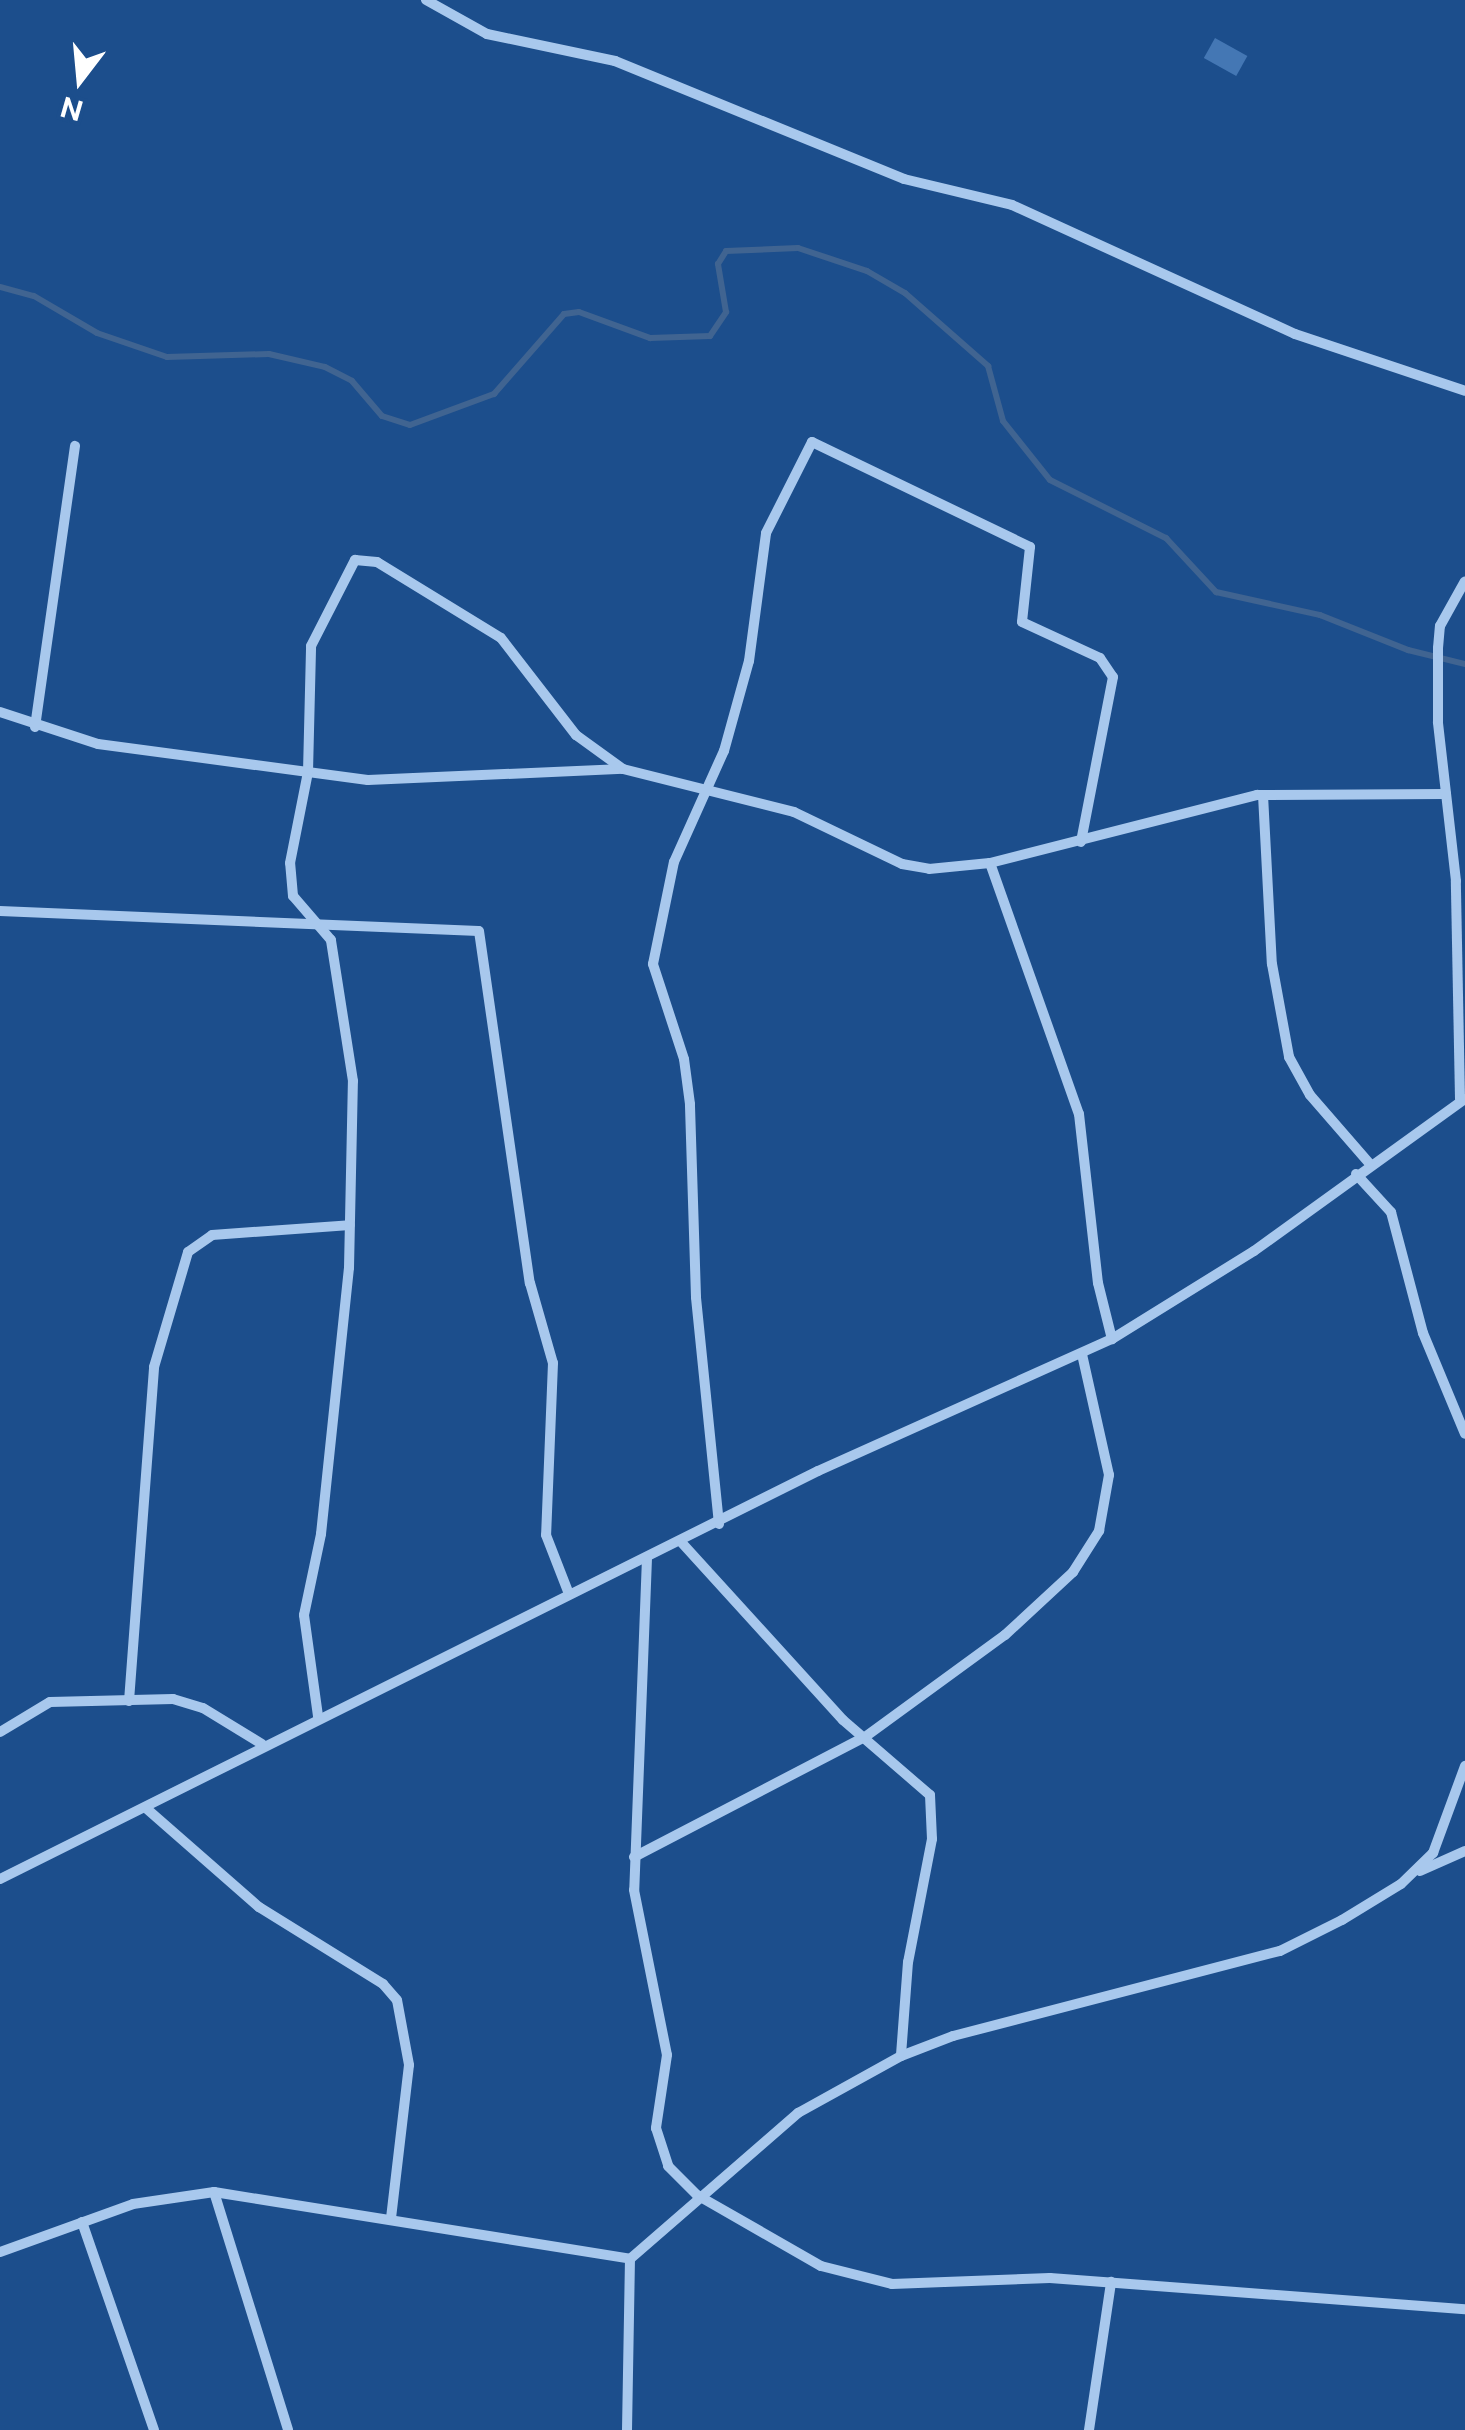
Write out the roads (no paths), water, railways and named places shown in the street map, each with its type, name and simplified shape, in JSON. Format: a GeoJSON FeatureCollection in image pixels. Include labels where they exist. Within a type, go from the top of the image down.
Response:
{"type":"FeatureCollection","features":[{"type":"Feature","properties":{"kind":"street"},"geometry":{"type":"LineString","coordinates":[[426,0],[486,34],[615,61],[904,180],[1012,205],[1295,334],[1465,391]]}},
{"type":"Feature","properties":{"kind":"street"},"geometry":{"type":"LineString","coordinates":[[719,1524],[696,1297],[690,1104],[684,1059],[653,964],[674,862],[708,789],[750,662],[766,533],[805,450],[817,442],[1030,547],[1022,622],[1100,658],[1113,677],[1081,842]]}},
{"type":"Feature","properties":{"kind":"street"},"geometry":{"type":"LineString","coordinates":[[35,727],[75,446]]}},
{"type":"Feature","properties":{"kind":"street"},"geometry":{"type":"LineString","coordinates":[[318,1716],[304,1615],[321,1534],[350,1225],[353,1082],[331,940],[321,922],[298,903],[290,881],[308,772],[311,646],[360,556],[501,638],[587,746],[623,769]]}},
{"type":"Feature","properties":{"kind":"street"},"geometry":{"type":"LineString","coordinates":[[0,1879],[148,1809],[318,1716],[682,1544],[818,1471],[1112,1339],[1239,1262],[1462,1099],[1456,881],[1446,794],[1438,648],[1440,626],[1465,581]]}},
{"type":"Feature","properties":{"kind":"street"},"geometry":{"type":"LineString","coordinates":[[0,712],[35,727],[136,750],[398,782],[623,769],[794,812],[914,868],[990,863],[1263,795],[1446,794]]}},
{"type":"Feature","properties":{"kind":"street"},"geometry":{"type":"LineString","coordinates":[[1263,795],[1272,964],[1289,1057],[1310,1095],[1370,1164]]}},
{"type":"Feature","properties":{"kind":"street"},"geometry":{"type":"LineString","coordinates":[[990,863],[1079,1114],[1098,1283],[1112,1339]]}},
{"type":"Feature","properties":{"kind":"street"},"geometry":{"type":"LineString","coordinates":[[0,911],[468,926],[483,936],[530,1282],[552,1363],[546,1535],[570,1594]]}},
{"type":"Feature","properties":{"kind":"street"},"geometry":{"type":"LineString","coordinates":[[1356,1174],[1391,1212],[1423,1333],[1465,1434]]}},
{"type":"Feature","properties":{"kind":"street"},"geometry":{"type":"LineString","coordinates":[[129,1701],[154,1368],[188,1252],[212,1235],[350,1225]]}},
{"type":"Feature","properties":{"kind":"street"},"geometry":{"type":"LineString","coordinates":[[634,1857],[865,1738],[1004,1635],[1090,1549],[1110,1475],[1082,1354]]}},
{"type":"Feature","properties":{"kind":"street"},"geometry":{"type":"LineString","coordinates":[[682,1544],[865,1738],[924,1785],[933,1807],[908,1962],[901,2056]]}},
{"type":"Feature","properties":{"kind":"street"},"geometry":{"type":"LineString","coordinates":[[647,1558],[634,1857],[637,1912],[667,2055],[656,2128],[668,2166],[697,2196],[784,2248],[858,2277],[892,2284],[1111,2282],[1465,2308]]}},
{"type":"Feature","properties":{"kind":"street"},"geometry":{"type":"LineString","coordinates":[[0,1732],[50,1702],[186,1701],[262,1744]]}},
{"type":"Feature","properties":{"kind":"street"},"geometry":{"type":"LineString","coordinates":[[1417,1872],[1446,1831],[1465,1766]]}},
{"type":"Feature","properties":{"kind":"street"},"geometry":{"type":"LineString","coordinates":[[148,1809],[259,1907],[372,1976],[397,2000],[409,2064],[391,2218]]}},
{"type":"Feature","properties":{"kind":"street"},"geometry":{"type":"LineString","coordinates":[[627,2430],[630,2259],[697,2196],[798,2113],[901,2056],[1280,1951],[1417,1872],[1465,1851]]}},
{"type":"Feature","properties":{"kind":"street"},"geometry":{"type":"LineString","coordinates":[[214,2192],[288,2430]]}},
{"type":"Feature","properties":{"kind":"street"},"geometry":{"type":"LineString","coordinates":[[0,2252],[133,2204],[214,2192],[630,2259]]}},
{"type":"Feature","properties":{"kind":"street"},"geometry":{"type":"LineString","coordinates":[[82,2222],[154,2430]]}},
{"type":"Feature","properties":{"kind":"street"},"geometry":{"type":"LineString","coordinates":[[1088,2430],[1111,2282]]}},
{"type":"Feature","properties":{"kind":"waterway"},"geometry":{"type":"LineString","coordinates":[[0,287],[34,296],[97,333],[167,357],[269,354],[325,367],[352,381],[382,416],[410,425],[494,394],[564,314],[579,312],[650,338],[710,336],[726,312],[718,264],[726,251],[798,248],[867,271],[905,293],[988,366],[1003,421],[1050,480],[1166,538],[1216,592],[1320,615],[1408,650],[1465,664]]}}]}
